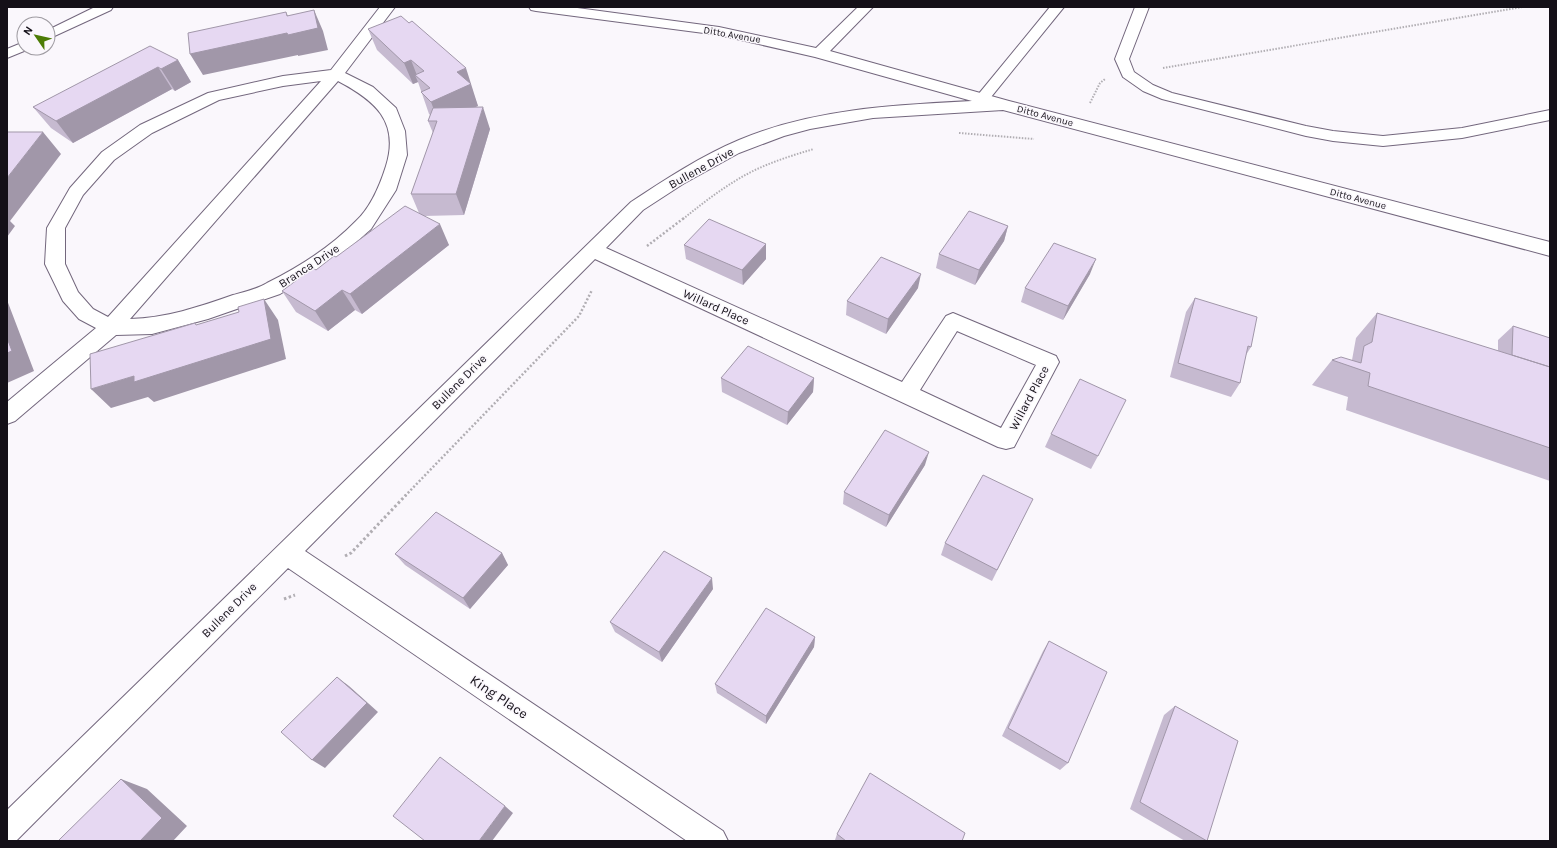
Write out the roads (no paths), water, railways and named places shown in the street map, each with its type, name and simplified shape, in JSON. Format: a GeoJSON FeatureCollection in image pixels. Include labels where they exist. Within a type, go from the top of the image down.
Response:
{"type":"FeatureCollection","features":[{"type":"Feature","properties":{"kind":"street"},"geometry":{"type":"LineString","coordinates":[[7,415],[111,327],[336,74],[388,7]]}},
{"type":"Feature","properties":{"kind":"street","name":"Ditto Avenue"},"geometry":{"type":"LineString","coordinates":[[536,7],[719,31],[819,53],[892,92],[982,99],[1550,249]]}},
{"type":"Feature","properties":{"kind":"street"},"geometry":{"type":"LineString","coordinates":[[819,53],[866,7]]}},
{"type":"Feature","properties":{"kind":"street","name":"Branca Drive"},"geometry":{"type":"LineString","coordinates":[[336,74],[367,90],[390,112],[398,131],[398,155],[387,190],[364,225],[328,256],[274,289],[201,314],[152,326],[111,327],[86,314],[82,310],[70,296],[54,264],[56,228],[76,192],[108,156],[146,128],[214,96],[283,81],[336,74]]}},
{"type":"Feature","properties":{"kind":"street","name":"Bullene Drive"},"geometry":{"type":"LineString","coordinates":[[7,830],[637,206],[706,162],[746,143],[777,132],[812,123],[892,92],[1003,105]]}},
{"type":"Feature","properties":{"kind":"street","name":"Willard Place"},"geometry":{"type":"LineString","coordinates":[[592,250],[1006,440],[1049,362],[953,321],[906,393]]}},
{"type":"Feature","properties":{"kind":"street","name":"King Place"},"geometry":{"type":"LineString","coordinates":[[287,553],[713,841]]}},
{"type":"Feature","properties":{"kind":"lane"},"geometry":{"type":"LineString","coordinates":[[56,31],[106,7]]}},
{"type":"Feature","properties":{"kind":"lane"},"geometry":{"type":"LineString","coordinates":[[982,99],[1057,7]]}},
{"type":"Feature","properties":{"kind":"lane"},"geometry":{"type":"LineString","coordinates":[[1142,7],[1122,59],[1128,74],[1148,88],[1167,96],[1306,131],[1333,136],[1383,140],[1462,133],[1550,115]]}}]}
